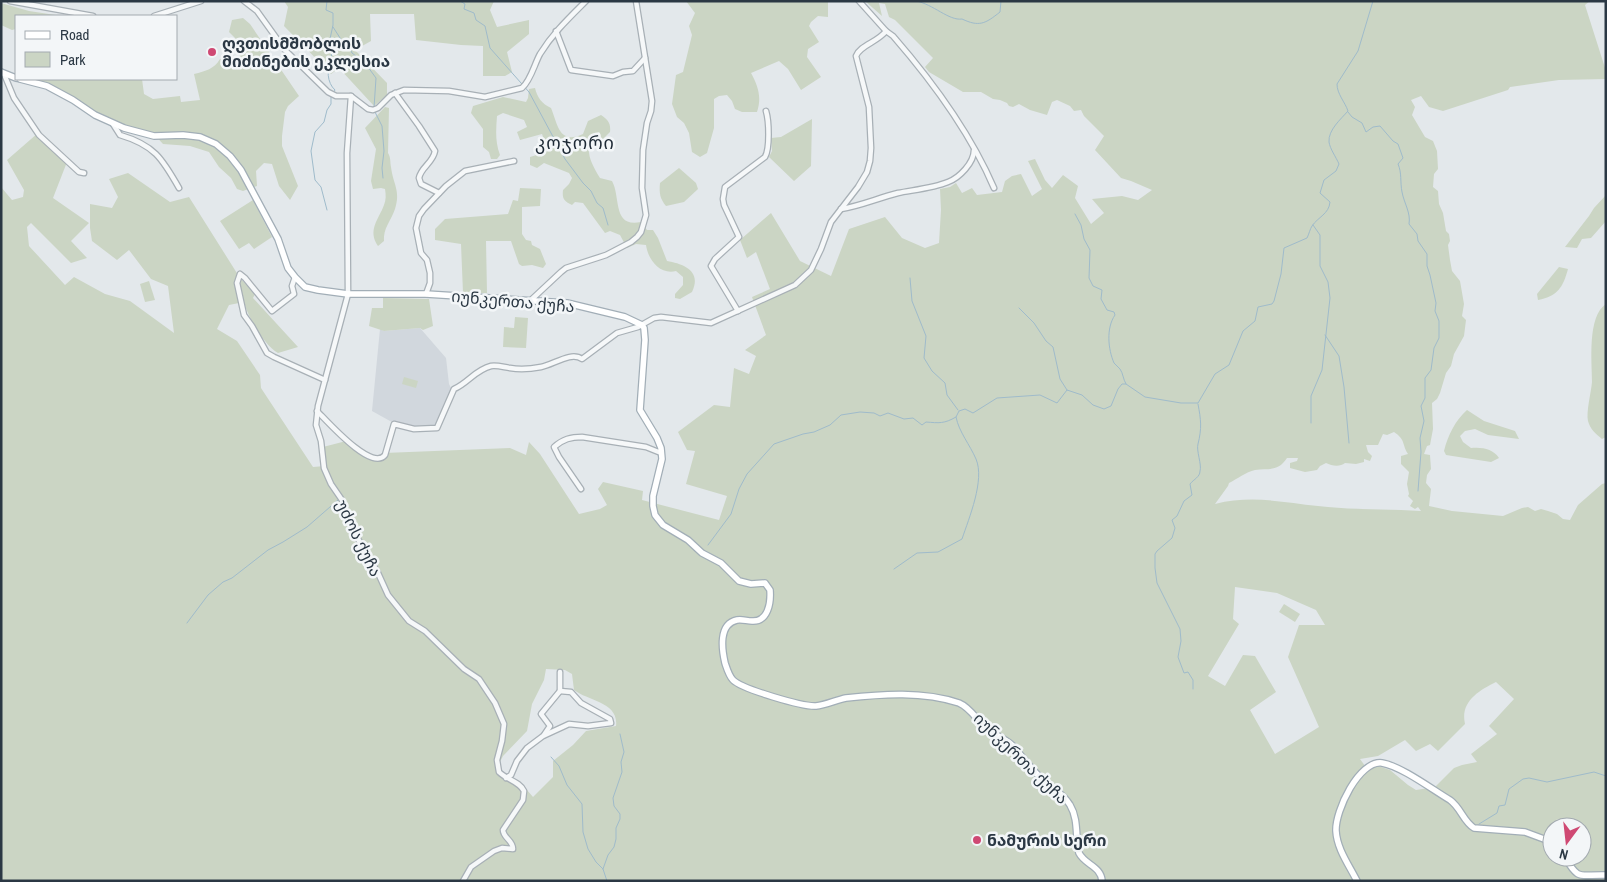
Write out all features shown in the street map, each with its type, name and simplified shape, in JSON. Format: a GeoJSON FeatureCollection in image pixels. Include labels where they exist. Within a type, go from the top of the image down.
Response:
{"type":"FeatureCollection","features":[{"type":"Feature","properties":{"kind":"main road"},"geometry":{"type":"LineString","coordinates":[[2,73],[15,78]]}},
{"type":"Feature","properties":{"kind":"main road"},"geometry":{"type":"LineString","coordinates":[[24,80],[48,86],[113,124],[154,136],[183,135],[200,137],[216,144],[230,156],[241,170],[278,239],[288,268],[295,278]]}},
{"type":"Feature","properties":{"kind":"main road","name":"იუნკერთა ქუჩა"},"geometry":{"type":"LineString","coordinates":[[295,278],[305,287],[348,294],[426,294],[531,300],[577,305],[625,317],[642,324],[645,340],[640,410],[657,438],[661,452],[661,465],[653,501],[654,510],[660,522],[688,540],[702,553],[721,563],[739,581],[751,584],[765,583],[769,587],[769,600],[763,618],[758,621],[736,620],[730,623],[726,629],[723,638],[724,654],[729,674],[734,681],[756,690],[810,706],[844,699],[908,695],[933,697],[964,706],[987,729],[1012,746],[1041,777],[1067,800],[1074,815],[1079,853],[1082,858],[1099,870],[1102,881]]}},
{"type":"Feature","properties":{"kind":"main road"},"geometry":{"type":"LineString","coordinates":[[1357,881],[1338,846],[1336,823],[1342,804],[1359,776],[1368,767],[1376,764],[1397,768],[1450,800],[1458,806],[1468,824],[1474,828],[1525,832],[1542,837]]}},
{"type":"Feature","properties":{"kind":"main road"},"geometry":{"type":"LineString","coordinates":[[1570,867],[1578,876],[1606,874]]}},
{"type":"Feature","properties":{"kind":"street"},"geometry":{"type":"LineString","coordinates":[[10,1],[87,15]]}},
{"type":"Feature","properties":{"kind":"street"},"geometry":{"type":"LineString","coordinates":[[157,15],[201,1]]}},
{"type":"Feature","properties":{"kind":"street"},"geometry":{"type":"LineString","coordinates":[[244,1],[258,11],[285,50],[328,92],[336,96],[351,96],[371,110],[378,108],[394,93],[404,90],[449,91],[485,97],[522,88],[526,84],[538,57],[556,30],[586,1]]}},
{"type":"Feature","properties":{"kind":"street"},"geometry":{"type":"LineString","coordinates":[[531,300],[566,268],[606,255],[631,242],[637,238],[643,226],[646,215],[642,188],[643,150],[652,104],[636,1]]}},
{"type":"Feature","properties":{"kind":"street"},"geometry":{"type":"LineString","coordinates":[[859,1],[897,41],[939,92],[986,168],[994,188]]}},
{"type":"Feature","properties":{"kind":"street"},"geometry":{"type":"LineString","coordinates":[[556,30],[571,70],[613,76],[633,71],[645,58]]}},
{"type":"Feature","properties":{"kind":"street"},"geometry":{"type":"LineString","coordinates":[[317,411],[346,440],[368,457],[377,460],[382,459],[385,455],[394,424],[414,429],[437,428],[454,389],[461,386],[477,372],[495,366],[532,369],[571,357],[580,357],[582,359],[617,334],[654,318],[661,317],[707,323],[778,294],[795,285],[811,270],[831,222],[858,188],[867,172],[870,161],[869,107],[856,56],[859,50],[877,41],[886,31]]}},
{"type":"Feature","properties":{"kind":"street"},"geometry":{"type":"LineString","coordinates":[[2,73],[14,98],[39,135],[79,172],[84,173]]}},
{"type":"Feature","properties":{"kind":"street"},"geometry":{"type":"LineString","coordinates":[[394,93],[420,126],[435,151],[431,161],[422,170],[419,178],[421,184],[439,193]]}},
{"type":"Feature","properties":{"kind":"street","name":"უძოს ქუჩა"},"geometry":{"type":"LineString","coordinates":[[351,96],[347,144],[348,294],[317,411],[316,425],[321,441],[324,468],[331,484],[342,500],[351,527],[388,595],[409,621],[425,632],[464,669],[479,678],[495,703],[504,724],[497,766],[499,772],[506,778]]}},
{"type":"Feature","properties":{"kind":"street"},"geometry":{"type":"LineString","coordinates":[[738,311],[711,266],[715,259],[739,237],[724,205],[725,187],[765,157],[768,152],[766,111]]}},
{"type":"Feature","properties":{"kind":"street"},"geometry":{"type":"LineString","coordinates":[[113,124],[120,135],[140,142],[156,152],[179,188]]}},
{"type":"Feature","properties":{"kind":"street"},"geometry":{"type":"LineString","coordinates":[[841,209],[948,182],[968,166],[974,155],[974,148]]}},
{"type":"Feature","properties":{"kind":"street"},"geometry":{"type":"LineString","coordinates":[[426,294],[430,283],[430,273],[427,260],[421,253],[416,228],[419,216],[439,193],[465,171],[514,161]]}},
{"type":"Feature","properties":{"kind":"street"},"geometry":{"type":"LineString","coordinates":[[295,278],[292,286],[294,292],[292,296],[272,311],[240,274],[238,283],[244,315],[267,353],[325,380]]}},
{"type":"Feature","properties":{"kind":"street"},"geometry":{"type":"LineString","coordinates":[[581,489],[559,458],[554,447],[562,440],[582,437],[646,447],[661,452]]}},
{"type":"Feature","properties":{"kind":"street"},"geometry":{"type":"LineString","coordinates":[[543,736],[550,726],[541,714],[560,692],[560,672]]}},
{"type":"Feature","properties":{"kind":"street"},"geometry":{"type":"LineString","coordinates":[[506,778],[511,775],[517,761],[526,748],[543,736],[569,724],[588,726],[611,723],[610,719],[581,703],[571,692],[560,692]]}},
{"type":"Feature","properties":{"kind":"street"},"geometry":{"type":"LineString","coordinates":[[463,881],[471,867],[494,851],[502,848],[513,849],[512,842],[503,834],[503,830],[523,800],[524,791],[519,784],[506,778]]}},
{"type":"Feature","properties":{"kind":"shaded area"},"geometry":{"type":"Polygon","coordinates":[[[420,328],[446,358],[449,384],[452,390],[437,424],[431,428],[408,428],[372,411],[380,329],[384,331],[420,328]]]}},
{"type":"Feature","properties":{"kind":"green space"},"geometry":{"type":"Polygon","coordinates":[[[284,1],[494,1],[490,10],[497,27],[529,20],[529,34],[507,52],[512,72],[505,76],[483,76],[483,46],[416,40],[414,14],[370,14],[371,41],[355,50],[387,83],[387,95],[374,106],[339,68],[331,74],[284,26],[288,7],[284,1]]]}},
{"type":"Feature","properties":{"kind":"green space"},"geometry":{"type":"Polygon","coordinates":[[[686,1],[828,1],[828,17],[818,16],[809,26],[819,42],[808,49],[807,57],[821,77],[801,90],[788,69],[779,61],[751,73],[759,92],[757,112],[742,112],[735,109],[727,95],[714,99],[714,128],[707,153],[700,157],[692,152],[689,133],[684,123],[677,117],[672,104],[676,75],[683,72],[692,35],[689,26],[695,13],[686,1]]]}},
{"type":"Feature","properties":{"kind":"green space"},"geometry":{"type":"Polygon","coordinates":[[[865,1],[1590,1],[1585,5],[1606,71],[1606,79],[1559,80],[1510,87],[1508,90],[1443,111],[1429,107],[1421,96],[1411,100],[1415,107],[1412,115],[1425,137],[1433,141],[1437,151],[1438,169],[1434,174],[1433,187],[1438,191],[1439,204],[1443,213],[1446,231],[1449,234],[1450,241],[1448,245],[1452,271],[1460,281],[1464,304],[1462,316],[1466,320],[1464,336],[1446,373],[1440,393],[1432,403],[1433,429],[1430,445],[1427,446],[1424,454],[1430,455],[1431,469],[1427,475],[1426,483],[1431,489],[1429,506],[1452,511],[1503,516],[1528,507],[1535,511],[1541,509],[1548,511],[1557,514],[1563,519],[1570,520],[1578,505],[1602,484],[1606,483],[1606,881],[1,881],[1,187],[12,200],[23,197],[24,190],[7,160],[38,133],[67,162],[53,198],[89,223],[71,241],[87,258],[71,263],[31,223],[27,227],[29,246],[65,285],[74,277],[105,294],[130,301],[174,333],[168,286],[151,279],[129,250],[117,260],[92,241],[90,204],[112,208],[118,197],[109,179],[128,173],[170,202],[189,197],[240,278],[255,294],[253,298],[298,347],[278,353],[267,344],[257,330],[244,302],[229,305],[217,329],[237,341],[260,375],[261,388],[313,467],[325,466],[323,447],[350,440],[374,457],[384,453],[510,448],[526,455],[529,442],[540,454],[579,514],[600,509],[607,505],[598,489],[603,482],[643,491],[642,500],[719,520],[727,496],[686,484],[695,451],[687,450],[678,432],[714,405],[730,407],[734,368],[749,374],[756,356],[745,350],[766,335],[752,297],[770,289],[756,252],[747,258],[740,240],[771,213],[800,261],[831,276],[849,229],[885,217],[902,238],[925,248],[939,243],[940,189],[950,187],[956,183],[962,193],[972,188],[977,195],[1002,192],[1005,181],[1012,176],[1021,174],[1032,196],[1042,189],[1028,161],[1035,159],[1045,180],[1052,188],[1063,175],[1078,186],[1075,198],[1091,224],[1104,213],[1092,199],[1122,196],[1138,200],[1152,190],[1121,178],[1095,150],[1104,136],[1084,116],[1081,110],[1074,111],[1070,106],[1057,100],[1052,102],[1047,115],[1030,110],[1019,104],[1013,107],[1009,106],[1007,103],[993,99],[981,92],[963,92],[929,72],[925,67],[933,58],[895,20],[889,17],[885,4],[879,3],[882,16],[865,1]],[[1394,432],[1387,435],[1383,434],[1378,445],[1366,445],[1368,452],[1372,456],[1370,461],[1364,459],[1364,462],[1356,464],[1345,463],[1338,466],[1326,463],[1317,470],[1305,472],[1290,468],[1290,463],[1297,461],[1298,458],[1287,458],[1280,466],[1252,471],[1229,483],[1215,504],[1228,501],[1254,500],[1344,508],[1421,511],[1418,507],[1415,509],[1410,506],[1413,501],[1408,496],[1409,472],[1401,464],[1401,456],[1408,454],[1400,438],[1394,432]],[[1235,587],[1233,619],[1239,624],[1208,676],[1225,686],[1243,655],[1255,656],[1276,692],[1250,710],[1275,754],[1319,727],[1288,657],[1299,625],[1325,625],[1316,610],[1277,593],[1235,587]],[[546,669],[544,680],[532,704],[527,731],[503,756],[499,764],[501,773],[509,775],[511,779],[521,783],[533,797],[553,777],[553,761],[573,745],[586,731],[616,726],[616,718],[608,707],[574,690],[572,674],[565,670],[546,669]],[[1496,682],[1472,698],[1465,709],[1465,724],[1438,751],[1430,744],[1416,751],[1405,740],[1378,756],[1360,759],[1368,770],[1378,766],[1390,770],[1416,790],[1435,787],[1454,768],[1477,762],[1471,754],[1497,734],[1489,726],[1514,699],[1496,682]]]}},
{"type":"Feature","properties":{"kind":"green space"},"geometry":{"type":"Polygon","coordinates":[[[1,3],[29,11],[55,15],[15,15],[15,29],[12,30],[1,25],[1,3]]]}},
{"type":"Feature","properties":{"kind":"green space"},"geometry":{"type":"Polygon","coordinates":[[[243,18],[250,24],[299,96],[288,106],[285,112],[282,136],[282,146],[298,186],[290,200],[279,186],[272,164],[264,163],[256,171],[257,186],[243,191],[237,189],[231,178],[219,167],[209,152],[190,146],[163,144],[153,133],[110,121],[52,85],[36,80],[142,80],[144,94],[153,99],[180,96],[181,102],[200,100],[194,74],[209,69],[220,59],[226,59],[234,64],[245,48],[229,32],[232,20],[243,18]]]}},
{"type":"Feature","properties":{"kind":"green space"},"geometry":{"type":"Polygon","coordinates":[[[535,88],[540,100],[551,108],[558,127],[564,135],[575,137],[583,134],[588,121],[601,115],[607,120],[610,132],[602,140],[590,139],[589,155],[592,164],[600,178],[612,181],[621,216],[632,223],[641,222],[647,230],[653,230],[667,261],[679,264],[690,270],[695,279],[692,292],[680,299],[675,298],[675,294],[683,285],[683,277],[676,271],[665,271],[656,265],[649,256],[646,245],[636,244],[627,248],[620,235],[610,231],[605,233],[583,203],[575,202],[572,205],[565,201],[563,190],[572,178],[569,173],[544,163],[537,168],[530,165],[530,157],[540,154],[546,145],[542,134],[520,140],[517,132],[527,127],[524,120],[503,113],[497,116],[496,131],[500,155],[497,159],[491,159],[489,152],[483,147],[483,129],[471,113],[473,106],[503,97],[526,102],[529,89],[535,88]]]}},
{"type":"Feature","properties":{"kind":"green space"},"geometry":{"type":"Polygon","coordinates":[[[385,107],[389,108],[388,153],[396,188],[397,203],[386,228],[384,241],[378,246],[374,230],[386,197],[385,189],[373,189],[371,181],[376,149],[365,128],[385,107]]]}},
{"type":"Feature","properties":{"kind":"green space"},"geometry":{"type":"Polygon","coordinates":[[[812,119],[811,166],[794,181],[769,157],[772,151],[771,138],[781,137],[812,119]]]}},
{"type":"Feature","properties":{"kind":"green space"},"geometry":{"type":"Polygon","coordinates":[[[679,168],[696,183],[698,189],[684,202],[666,206],[660,196],[660,183],[679,168]]]}},
{"type":"Feature","properties":{"kind":"green space"},"geometry":{"type":"Polygon","coordinates":[[[520,188],[541,189],[540,206],[522,207],[522,234],[526,240],[531,241],[532,245],[540,249],[546,264],[543,268],[532,265],[522,266],[519,264],[511,241],[486,241],[487,293],[463,293],[461,244],[435,240],[435,229],[445,219],[508,214],[513,200],[518,201],[520,188]]]}},
{"type":"Feature","properties":{"kind":"green space"},"geometry":{"type":"Polygon","coordinates":[[[1606,195],[1606,221],[1591,238],[1582,239],[1577,248],[1565,247],[1594,208],[1606,195]]]}},
{"type":"Feature","properties":{"kind":"green space"},"geometry":{"type":"Polygon","coordinates":[[[253,200],[272,237],[254,249],[249,243],[239,249],[220,221],[253,200]]]}},
{"type":"Feature","properties":{"kind":"green space"},"geometry":{"type":"Polygon","coordinates":[[[1559,267],[1568,269],[1562,286],[1550,296],[1538,300],[1537,294],[1559,267]]]}},
{"type":"Feature","properties":{"kind":"green space"},"geometry":{"type":"Polygon","coordinates":[[[149,281],[155,300],[145,302],[140,284],[149,281]]]}},
{"type":"Feature","properties":{"kind":"green space"},"geometry":{"type":"Polygon","coordinates":[[[383,298],[429,299],[433,326],[423,330],[420,328],[384,331],[369,326],[372,308],[383,308],[383,298]]]}},
{"type":"Feature","properties":{"kind":"green space"},"geometry":{"type":"Polygon","coordinates":[[[1606,304],[1606,437],[1602,439],[1590,426],[1588,413],[1592,382],[1591,352],[1593,329],[1600,310],[1606,304]]]}},
{"type":"Feature","properties":{"kind":"green space"},"geometry":{"type":"Polygon","coordinates":[[[515,317],[528,318],[526,348],[503,347],[504,327],[514,328],[515,317]]]}},
{"type":"Feature","properties":{"kind":"green space"},"geometry":{"type":"Polygon","coordinates":[[[404,377],[418,381],[416,388],[402,384],[404,377]]]}},
{"type":"Feature","properties":{"kind":"green space"},"geometry":{"type":"Polygon","coordinates":[[[1467,410],[1484,421],[1515,431],[1519,439],[1488,435],[1475,429],[1465,431],[1460,436],[1463,442],[1471,448],[1484,448],[1491,451],[1499,458],[1491,462],[1446,455],[1444,451],[1450,434],[1467,410]]]}},
{"type":"Feature","properties":{"kind":"green space"},"geometry":{"type":"Polygon","coordinates":[[[1284,604],[1300,614],[1295,622],[1279,612],[1284,604]]]}},
{"type":"Feature","properties":{"kind":"waterway"},"geometry":{"type":"LineString","coordinates":[[327,1],[326,10],[333,13],[333,25],[330,39],[326,46],[331,51],[332,60],[328,75],[330,83],[335,90],[333,93]]}},
{"type":"Feature","properties":{"kind":"waterway"},"geometry":{"type":"LineString","coordinates":[[460,1],[465,4],[464,9],[474,13],[476,20],[485,26],[490,48],[529,92],[565,159],[591,191],[597,203],[603,208],[608,225]]}},
{"type":"Feature","properties":{"kind":"waterway"},"geometry":{"type":"LineString","coordinates":[[916,1],[929,5],[957,19],[973,23],[986,22],[1000,12],[1001,1]]}},
{"type":"Feature","properties":{"kind":"waterway"},"geometry":{"type":"LineString","coordinates":[[894,569],[917,553],[938,552],[962,539],[972,510],[979,477],[976,459],[957,423],[956,417],[959,411],[965,409],[973,413],[997,398],[1040,395],[1057,403],[1067,390],[1082,395],[1093,405],[1104,409],[1111,406],[1122,384],[1126,384],[1145,397],[1181,403],[1198,403],[1215,374],[1229,365],[1243,331],[1255,321],[1258,307],[1272,304],[1274,301],[1281,274],[1284,248],[1307,238],[1314,223],[1328,210],[1330,202],[1320,193],[1324,180],[1336,171],[1339,164],[1329,138],[1336,125],[1348,111],[1338,91],[1337,84],[1358,51],[1373,1]]}},
{"type":"Feature","properties":{"kind":"waterway"},"geometry":{"type":"LineString","coordinates":[[333,27],[352,53],[365,63],[376,78],[374,108]]}},
{"type":"Feature","properties":{"kind":"waterway"},"geometry":{"type":"LineString","coordinates":[[327,210],[321,187],[315,180],[311,151],[315,132],[324,122],[327,110],[331,104],[331,97]]}},
{"type":"Feature","properties":{"kind":"waterway"},"geometry":{"type":"LineString","coordinates":[[375,112],[382,126],[384,151],[383,178]]}},
{"type":"Feature","properties":{"kind":"waterway"},"geometry":{"type":"LineString","coordinates":[[1348,112],[1362,123],[1366,132],[1373,127],[1380,126],[1398,144],[1403,158],[1398,164],[1409,224],[1417,234],[1418,241],[1427,254],[1427,266],[1436,303],[1435,311],[1439,321],[1439,338],[1434,348],[1431,370],[1425,378],[1425,398],[1421,406],[1424,421],[1420,438],[1421,452],[1418,491]]}},
{"type":"Feature","properties":{"kind":"waterway"},"geometry":{"type":"LineString","coordinates":[[1075,214],[1090,250],[1089,278],[1093,286],[1102,290],[1101,299],[1107,310],[1114,312],[1115,315],[1110,326],[1109,345],[1114,363],[1121,371],[1126,384]]}},
{"type":"Feature","properties":{"kind":"waterway"},"geometry":{"type":"LineString","coordinates":[[1311,423],[1311,396],[1322,370],[1330,298],[1328,282],[1320,266],[1320,235],[1313,225]]}},
{"type":"Feature","properties":{"kind":"waterway"},"geometry":{"type":"LineString","coordinates":[[910,278],[912,301],[926,336],[924,358],[932,371],[945,383],[947,395],[958,410]]}},
{"type":"Feature","properties":{"kind":"waterway"},"geometry":{"type":"LineString","coordinates":[[1019,308],[1053,347],[1060,379],[1067,390]]}},
{"type":"Feature","properties":{"kind":"waterway"},"geometry":{"type":"LineString","coordinates":[[1325,335],[1339,356],[1349,443]]}},
{"type":"Feature","properties":{"kind":"waterway"},"geometry":{"type":"LineString","coordinates":[[1193,689],[1193,680],[1188,672],[1184,673],[1178,657],[1181,641],[1180,629],[1157,583],[1155,554],[1172,538],[1175,528],[1172,520],[1177,516],[1184,501],[1192,495],[1190,484],[1200,473],[1198,447],[1201,424],[1198,404]]}},
{"type":"Feature","properties":{"kind":"waterway"},"geometry":{"type":"LineString","coordinates":[[708,545],[731,514],[739,489],[747,474],[774,444],[814,432],[830,425],[841,415],[860,412],[874,413],[880,416],[888,413],[904,419],[913,418],[922,425],[926,422],[945,422],[956,417]]}},
{"type":"Feature","properties":{"kind":"waterway"},"geometry":{"type":"LineString","coordinates":[[187,623],[208,595],[223,582],[232,578],[268,550],[307,527],[338,500]]}},
{"type":"Feature","properties":{"kind":"waterway"},"geometry":{"type":"LineString","coordinates":[[603,869],[608,855],[614,847],[616,828],[620,819],[620,814],[614,806],[613,798],[622,772],[621,762],[624,752],[620,734]]}},
{"type":"Feature","properties":{"kind":"waterway"},"geometry":{"type":"LineString","coordinates":[[551,757],[559,766],[567,785],[582,804],[583,832],[588,849],[603,869],[607,881]]}},
{"type":"Feature","properties":{"kind":"waterway"},"geometry":{"type":"LineString","coordinates":[[1479,824],[1497,813],[1499,806],[1505,805],[1509,789],[1523,779],[1529,778],[1547,782],[1594,772],[1606,776]]}},
{"type":"Feature","properties":{"kind":"place","name":"ღვთისმშობლის მიძინების ეკლესია"},"geometry":{"type":"Point","coordinates":[212,52]}},
{"type":"Feature","properties":{"kind":"place","name":"ნამურის სერი"},"geometry":{"type":"Point","coordinates":[977,840]}},
{"type":"Feature","properties":{"kind":"district","name":"კოჯორი"},"geometry":{"type":"Point","coordinates":[575,142]}}]}
